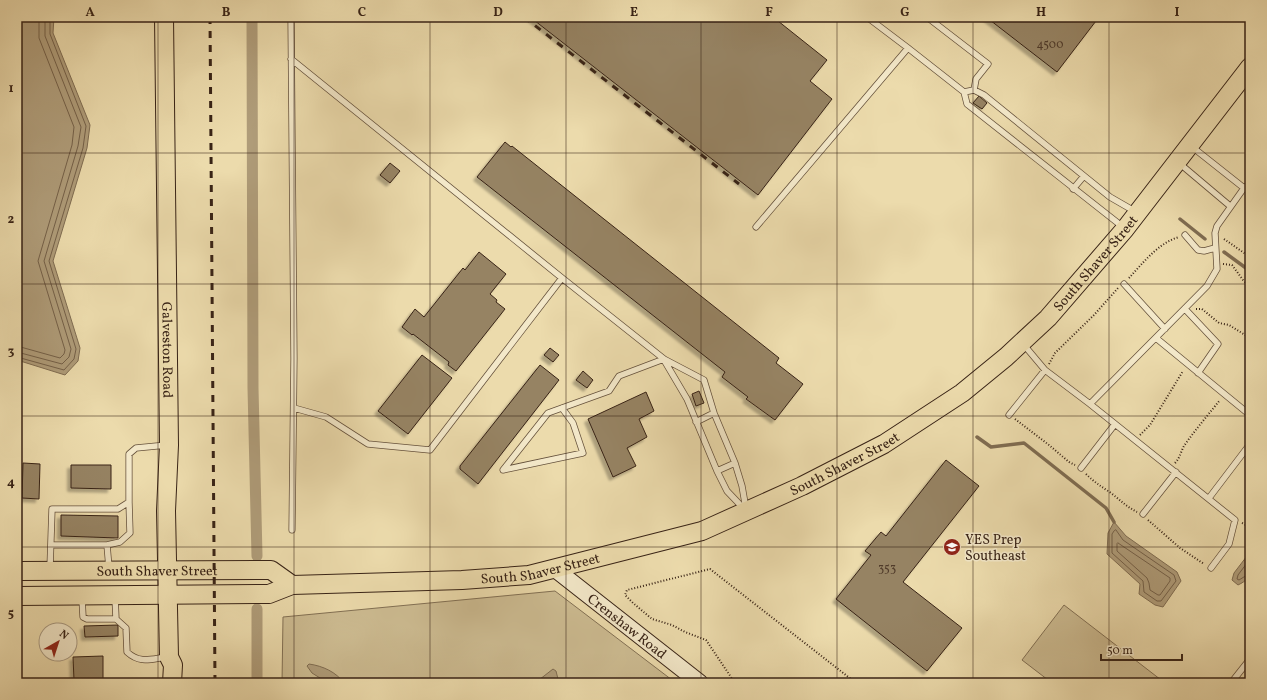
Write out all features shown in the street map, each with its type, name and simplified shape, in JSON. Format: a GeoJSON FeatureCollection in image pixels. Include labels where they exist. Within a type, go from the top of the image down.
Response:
{"type":"FeatureCollection","features":[{"type":"Feature","properties":{"kind":"main road","name":"Galveston Road"},"geometry":{"type":"LineString","coordinates":[[164,17],[169,445],[166,511],[169,657],[172,665],[172,683]]}},
{"type":"Feature","properties":{"kind":"main road","name":"South Shaver Street"},"geometry":{"type":"LineString","coordinates":[[17,596],[269,594],[292,585],[462,580],[529,575],[702,531],[802,486],[884,444],[962,392],[1006,357],[1048,318],[1125,229],[1250,67]]}},
{"type":"Feature","properties":{"kind":"main road","name":"Crenshaw Road"},"geometry":{"type":"LineString","coordinates":[[555,568],[700,683]]}},
{"type":"Feature","properties":{"kind":"main road","name":"South Shaver Street"},"geometry":{"type":"LineString","coordinates":[[17,570],[271,570],[292,585]]}},
{"type":"Feature","properties":{"kind":"lane"},"geometry":{"type":"LineString","coordinates":[[291,17],[294,358],[292,530]]}},
{"type":"Feature","properties":{"kind":"lane"},"geometry":{"type":"LineString","coordinates":[[867,17],[964,92],[967,104],[1125,229]]}},
{"type":"Feature","properties":{"kind":"lane"},"geometry":{"type":"LineString","coordinates":[[927,17],[988,64],[976,79],[974,90]]}},
{"type":"Feature","properties":{"kind":"lane"},"geometry":{"type":"LineString","coordinates":[[756,227],[908,48]]}},
{"type":"Feature","properties":{"kind":"lane"},"geometry":{"type":"LineString","coordinates":[[292,59],[664,359],[704,380],[714,413],[735,463],[742,486],[746,512]]}},
{"type":"Feature","properties":{"kind":"lane"},"geometry":{"type":"LineString","coordinates":[[964,92],[974,90],[984,95],[1110,197],[1137,213]]}},
{"type":"Feature","properties":{"kind":"lane"},"geometry":{"type":"LineString","coordinates":[[1190,145],[1244,188]]}},
{"type":"Feature","properties":{"kind":"lane"},"geometry":{"type":"LineString","coordinates":[[1177,162],[1230,206]]}},
{"type":"Feature","properties":{"kind":"lane"},"geometry":{"type":"LineString","coordinates":[[1074,189],[1084,176]]}},
{"type":"Feature","properties":{"kind":"lane"},"geometry":{"type":"LineString","coordinates":[[1090,404],[1207,286],[1217,269],[1215,233],[1217,226],[1244,188],[1250,184]]}},
{"type":"Feature","properties":{"kind":"lane"},"geometry":{"type":"LineString","coordinates":[[1185,235],[1198,250],[1204,251],[1215,248]]}},
{"type":"Feature","properties":{"kind":"lane"},"geometry":{"type":"LineString","coordinates":[[294,408],[326,417],[368,444],[430,450],[562,278]]}},
{"type":"Feature","properties":{"kind":"lane"},"geometry":{"type":"LineString","coordinates":[[1124,284],[1165,329]]}},
{"type":"Feature","properties":{"kind":"lane"},"geometry":{"type":"LineString","coordinates":[[1185,309],[1218,344],[1198,373]]}},
{"type":"Feature","properties":{"kind":"lane"},"geometry":{"type":"LineString","coordinates":[[1156,338],[1250,415]]}},
{"type":"Feature","properties":{"kind":"lane"},"geometry":{"type":"LineString","coordinates":[[1021,342],[1045,370],[1235,520],[1229,544],[1211,568]]}},
{"type":"Feature","properties":{"kind":"lane"},"geometry":{"type":"LineString","coordinates":[[664,359],[687,399],[717,471],[728,491],[746,512]]}},
{"type":"Feature","properties":{"kind":"lane"},"geometry":{"type":"LineString","coordinates":[[562,408],[573,423],[583,453],[503,470],[548,412],[609,391],[619,376],[664,359]]}},
{"type":"Feature","properties":{"kind":"lane"},"geometry":{"type":"LineString","coordinates":[[1010,415],[1045,370]]}},
{"type":"Feature","properties":{"kind":"lane"},"geometry":{"type":"LineString","coordinates":[[696,422],[714,413]]}},
{"type":"Feature","properties":{"kind":"lane"},"geometry":{"type":"LineString","coordinates":[[1081,468],[1115,424]]}},
{"type":"Feature","properties":{"kind":"lane"},"geometry":{"type":"LineString","coordinates":[[1209,498],[1250,444]]}},
{"type":"Feature","properties":{"kind":"lane"},"geometry":{"type":"LineString","coordinates":[[51,545],[107,545],[120,542],[130,533],[129,454],[136,448],[169,445]]}},
{"type":"Feature","properties":{"kind":"lane"},"geometry":{"type":"LineString","coordinates":[[717,471],[735,463]]}},
{"type":"Feature","properties":{"kind":"lane"},"geometry":{"type":"LineString","coordinates":[[1143,514],[1176,472]]}},
{"type":"Feature","properties":{"kind":"lane"},"geometry":{"type":"LineString","coordinates":[[50,570],[52,509],[118,509],[129,502]]}},
{"type":"Feature","properties":{"kind":"lane"},"geometry":{"type":"LineString","coordinates":[[107,545],[109,570]]}},
{"type":"Feature","properties":{"kind":"lane"},"geometry":{"type":"LineString","coordinates":[[82,596],[83,617],[87,619],[116,619],[126,628],[127,652],[132,656],[143,661],[169,657]]}},
{"type":"Feature","properties":{"kind":"lane"},"geometry":{"type":"LineString","coordinates":[[115,596],[116,619]]}},
{"type":"Feature","properties":{"kind":"lane"},"geometry":{"type":"LineString","coordinates":[[1231,683],[1250,659]]}},
{"type":"Feature","properties":{"kind":"path"},"geometry":{"type":"LineString","coordinates":[[1250,148],[1248,151],[1250,153]]}},
{"type":"Feature","properties":{"kind":"path"},"geometry":{"type":"LineString","coordinates":[[1215,233],[1250,257]]}},
{"type":"Feature","properties":{"kind":"path"},"geometry":{"type":"LineString","coordinates":[[1045,370],[1055,353],[1158,249],[1172,239],[1185,235]]}},
{"type":"Feature","properties":{"kind":"path"},"geometry":{"type":"LineString","coordinates":[[1216,264],[1232,265],[1250,287]]}},
{"type":"Feature","properties":{"kind":"path"},"geometry":{"type":"LineString","coordinates":[[1185,309],[1202,309],[1219,323],[1228,325],[1250,338]]}},
{"type":"Feature","properties":{"kind":"path"},"geometry":{"type":"LineString","coordinates":[[1135,440],[1150,425],[1188,364]]}},
{"type":"Feature","properties":{"kind":"path"},"geometry":{"type":"LineString","coordinates":[[1170,468],[1178,460],[1182,448],[1190,437],[1225,394]]}},
{"type":"Feature","properties":{"kind":"path"},"geometry":{"type":"LineString","coordinates":[[1010,415],[1069,462],[1081,468],[1092,481],[1112,494],[1128,508],[1143,514],[1150,523],[1180,548],[1211,568]]}},
{"type":"Feature","properties":{"kind":"path"},"geometry":{"type":"LineString","coordinates":[[735,683],[706,640],[685,632],[672,624],[652,619],[626,595],[628,590],[710,569],[856,683]]}},
{"type":"Feature","properties":{"kind":"shaded area"},"geometry":{"type":"Polygon","coordinates":[[[555,591],[676,683],[282,683],[283,617],[555,591]]]}},
{"type":"Feature","properties":{"kind":"shaded area"},"geometry":{"type":"Polygon","coordinates":[[[1064,605],[1165,683],[1052,683],[1022,660],[1064,605]]]}},
{"type":"Feature","properties":{"kind":"water"},"geometry":{"type":"Polygon","coordinates":[[[17,17],[54,17],[53,33],[90,125],[87,148],[53,261],[80,348],[78,361],[65,375],[17,360],[17,17]]]}},
{"type":"Feature","properties":{"kind":"water"},"geometry":{"type":"Polygon","coordinates":[[[1114,522],[1126,536],[1177,572],[1181,581],[1163,607],[1155,605],[1139,594],[1140,584],[1107,554],[1108,533],[1114,522]]]}},
{"type":"Feature","properties":{"kind":"water"},"geometry":{"type":"Polygon","coordinates":[[[1250,552],[1251,567],[1249,575],[1247,579],[1238,585],[1232,580],[1234,573],[1250,552]]]}},
{"type":"Feature","properties":{"kind":"water"},"geometry":{"type":"Polygon","coordinates":[[[309,664],[329,670],[344,683],[328,683],[312,673],[307,666],[309,664]]]}},
{"type":"Feature","properties":{"kind":"water"},"geometry":{"type":"Polygon","coordinates":[[[553,669],[556,671],[559,683],[535,683],[553,669]]]}},
{"type":"Feature","properties":{"kind":"building"},"geometry":{"type":"Polygon","coordinates":[[[530,17],[773,17],[827,60],[810,81],[832,99],[758,195],[530,17]]]}},
{"type":"Feature","properties":{"kind":"building"},"geometry":{"type":"Polygon","coordinates":[[[986,17],[1099,17],[1057,72],[986,17]]]}},
{"type":"Feature","properties":{"kind":"building"},"geometry":{"type":"Polygon","coordinates":[[[979,96],[987,103],[982,109],[973,103],[979,96]]]}},
{"type":"Feature","properties":{"kind":"building"},"geometry":{"type":"Polygon","coordinates":[[[505,142],[779,358],[776,363],[803,384],[775,420],[746,399],[748,397],[722,377],[725,372],[477,177],[505,142]]]}},
{"type":"Feature","properties":{"kind":"building"},"geometry":{"type":"Polygon","coordinates":[[[390,163],[400,171],[390,183],[380,175],[390,163]]]}},
{"type":"Feature","properties":{"kind":"building"},"geometry":{"type":"Polygon","coordinates":[[[479,252],[506,274],[490,294],[497,300],[496,302],[505,309],[456,371],[448,365],[449,362],[402,327],[415,309],[424,317],[463,268],[465,270],[479,252]]]}},
{"type":"Feature","properties":{"kind":"building"},"geometry":{"type":"Polygon","coordinates":[[[550,348],[559,355],[553,362],[544,355],[550,348]]]}},
{"type":"Feature","properties":{"kind":"building"},"geometry":{"type":"Polygon","coordinates":[[[422,355],[452,378],[408,434],[378,411],[422,355]]]}},
{"type":"Feature","properties":{"kind":"building"},"geometry":{"type":"Polygon","coordinates":[[[540,365],[559,380],[478,484],[460,469],[460,466],[540,365]]]}},
{"type":"Feature","properties":{"kind":"building"},"geometry":{"type":"Polygon","coordinates":[[[583,371],[593,380],[587,388],[576,380],[583,371]]]}},
{"type":"Feature","properties":{"kind":"building"},"geometry":{"type":"Polygon","coordinates":[[[699,391],[704,403],[696,406],[692,394],[699,391]]]}},
{"type":"Feature","properties":{"kind":"building"},"geometry":{"type":"Polygon","coordinates":[[[646,392],[654,411],[639,419],[647,437],[627,448],[636,466],[613,477],[588,419],[646,392]]]}},
{"type":"Feature","properties":{"kind":"building"},"geometry":{"type":"Polygon","coordinates":[[[946,460],[979,486],[903,582],[962,628],[927,671],[836,599],[871,555],[865,551],[881,532],[886,536],[946,460]]]}},
{"type":"Feature","properties":{"kind":"building"},"geometry":{"type":"Polygon","coordinates":[[[23,463],[40,464],[39,499],[22,498],[23,463]]]}},
{"type":"Feature","properties":{"kind":"building"},"geometry":{"type":"Polygon","coordinates":[[[71,465],[111,465],[111,489],[71,488],[71,465]]]}},
{"type":"Feature","properties":{"kind":"building"},"geometry":{"type":"Polygon","coordinates":[[[61,515],[118,516],[118,538],[61,536],[61,515]]]}},
{"type":"Feature","properties":{"kind":"building"},"geometry":{"type":"Polygon","coordinates":[[[118,625],[118,636],[85,637],[84,626],[118,625]]]}},
{"type":"Feature","properties":{"kind":"building"},"geometry":{"type":"Polygon","coordinates":[[[103,656],[103,680],[74,680],[73,662],[78,662],[78,657],[103,656]]]}},
{"type":"Feature","properties":{"kind":"waterway"},"geometry":{"type":"LineString","coordinates":[[252,17],[253,388],[257,556]]}},
{"type":"Feature","properties":{"kind":"waterway"},"geometry":{"type":"LineString","coordinates":[[1180,219],[1205,239]]}},
{"type":"Feature","properties":{"kind":"waterway"},"geometry":{"type":"LineString","coordinates":[[1224,252],[1250,271]]}},
{"type":"Feature","properties":{"kind":"waterway"},"geometry":{"type":"LineString","coordinates":[[977,437],[991,447],[1024,443],[1106,508],[1114,522]]}},
{"type":"Feature","properties":{"kind":"waterway"},"geometry":{"type":"LineString","coordinates":[[257,609],[257,683]]}},
{"type":"Feature","properties":{"kind":"railway"},"geometry":{"type":"LineString","coordinates":[[210,17],[215,683]]}},
{"type":"Feature","properties":{"kind":"railway"},"geometry":{"type":"LineString","coordinates":[[524,17],[739,184]]}},
{"type":"Feature","properties":{"kind":"place","name":"YES Prep Southeast"},"geometry":{"type":"Point","coordinates":[952,547]}}]}
